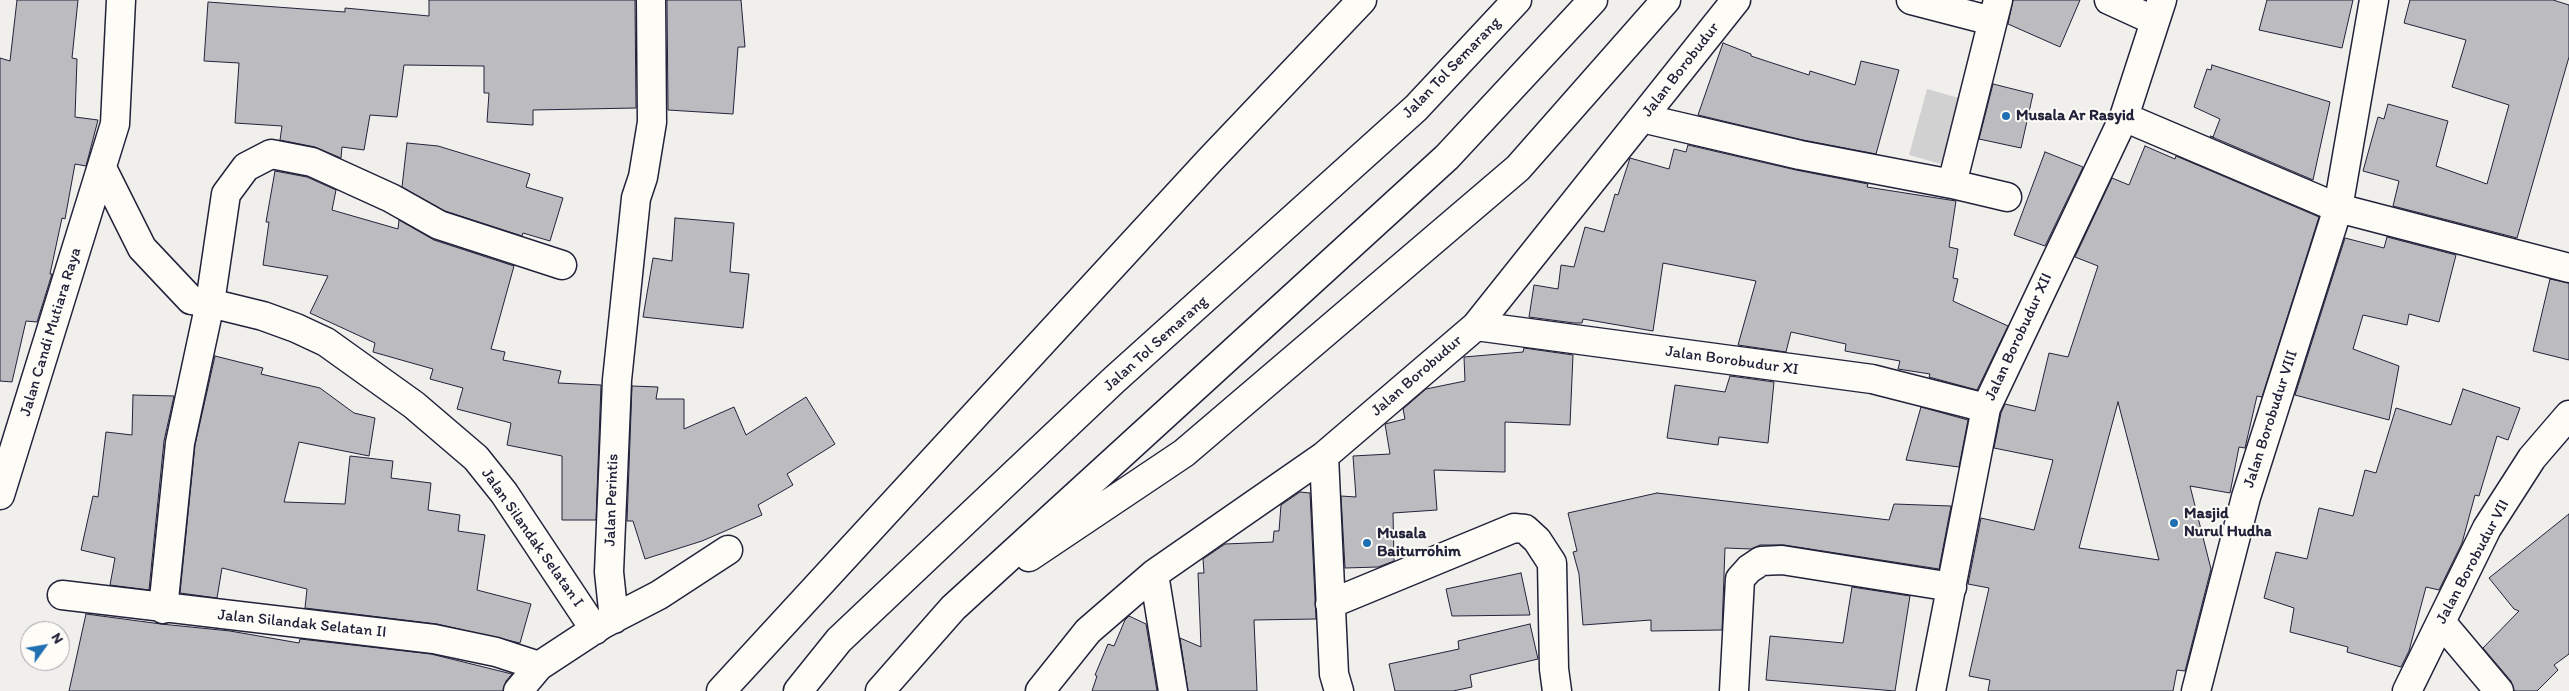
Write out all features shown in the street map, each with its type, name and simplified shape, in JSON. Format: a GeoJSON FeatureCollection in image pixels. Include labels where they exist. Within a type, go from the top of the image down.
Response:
{"type":"FeatureCollection","features":[{"type":"Feature","properties":{"kind":"main road","name":"Jalan Candi Mutiara Raya"},"geometry":{"type":"LineString","coordinates":[[0,495],[115,124],[121,0]]}},
{"type":"Feature","properties":{"kind":"main road","name":"Jalan Perintis"},"geometry":{"type":"LineString","coordinates":[[604,624],[609,572],[616,380],[636,198],[642,177],[652,122],[651,0]]}},
{"type":"Feature","properties":{"kind":"main road"},"geometry":{"type":"LineString","coordinates":[[721,691],[1203,168],[1362,0]]}},
{"type":"Feature","properties":{"kind":"main road","name":"Jalan Tol Semarang"},"geometry":{"type":"LineString","coordinates":[[798,691],[839,640],[1114,380],[1416,108],[1517,0]]}},
{"type":"Feature","properties":{"kind":"main road"},"geometry":{"type":"LineString","coordinates":[[880,691],[953,608],[1448,157],[1593,0]]}},
{"type":"Feature","properties":{"kind":"main road"},"geometry":{"type":"LineString","coordinates":[[953,608],[1184,453],[1518,168],[1666,0]]}},
{"type":"Feature","properties":{"kind":"main road","name":"Jalan Borobudur"},"geometry":{"type":"LineString","coordinates":[[1040,691],[1088,631],[1154,574],[1324,456],[1476,326],[1736,0]]}},
{"type":"Feature","properties":{"kind":"main road"},"geometry":{"type":"LineString","coordinates":[[1911,0],[1995,10],[1952,184]]}},
{"type":"Feature","properties":{"kind":"main road"},"geometry":{"type":"LineString","coordinates":[[2109,0],[2159,11]]}},
{"type":"Feature","properties":{"kind":"main road","name":"Jalan Borobudur VIII"},"geometry":{"type":"LineString","coordinates":[[2196,691],[2246,497],[2338,208],[2374,0]]}},
{"type":"Feature","properties":{"kind":"main road","name":"Jalan Borobudur XII"},"geometry":{"type":"LineString","coordinates":[[1931,691],[1986,408],[2124,117],[2159,11]]}},
{"type":"Feature","properties":{"kind":"main road"},"geometry":{"type":"LineString","coordinates":[[2124,117],[2338,208],[2569,268]]}},
{"type":"Feature","properties":{"kind":"main road"},"geometry":{"type":"LineString","coordinates":[[1642,118],[1800,155],[1952,184],[2007,197]]}},
{"type":"Feature","properties":{"kind":"main road"},"geometry":{"type":"LineString","coordinates":[[163,609],[180,443],[210,303],[226,194],[246,167],[271,154],[312,162],[391,198],[439,225],[562,266]]}},
{"type":"Feature","properties":{"kind":"main road","name":"Jalan Silandak Selatan I"},"geometry":{"type":"LineString","coordinates":[[102,168],[142,248],[191,300],[263,316],[326,342],[448,433],[476,458],[604,624]]}},
{"type":"Feature","properties":{"kind":"main road","name":"Jalan Borobudur XI"},"geometry":{"type":"LineString","coordinates":[[1476,326],[1872,380],[1986,408]]}},
{"type":"Feature","properties":{"kind":"main road","name":"Jalan Borobudur VII"},"geometry":{"type":"LineString","coordinates":[[2406,691],[2488,528],[2532,458],[2569,416]]}},
{"type":"Feature","properties":{"kind":"main road"},"geometry":{"type":"LineString","coordinates":[[1324,456],[1334,674],[1339,691]]}},
{"type":"Feature","properties":{"kind":"main road"},"geometry":{"type":"LineString","coordinates":[[1330,604],[1514,528],[1525,529],[1537,540],[1552,563],[1554,669],[1557,691]]}},
{"type":"Feature","properties":{"kind":"main road"},"geometry":{"type":"LineString","coordinates":[[518,691],[540,666],[604,624],[659,595],[728,550]]}},
{"type":"Feature","properties":{"kind":"main road"},"geometry":{"type":"LineString","coordinates":[[1734,691],[1740,580],[1761,561],[1782,560],[1952,588]]}},
{"type":"Feature","properties":{"kind":"main road"},"geometry":{"type":"LineString","coordinates":[[1154,574],[1173,691]]}},
{"type":"Feature","properties":{"kind":"main road","name":"Jalan Silandak Selatan II"},"geometry":{"type":"LineString","coordinates":[[62,595],[163,609],[434,639],[496,652],[540,666]]}},
{"type":"Feature","properties":{"kind":"main road"},"geometry":{"type":"LineString","coordinates":[[2441,622],[2499,691]]}},
{"type":"Feature","properties":{"kind":"shaded area"},"geometry":{"type":"Polygon","coordinates":[[[1927,89],[1959,98],[1941,164],[1909,155],[1927,89]]]}},
{"type":"Feature","properties":{"kind":"building"},"geometry":{"type":"Polygon","coordinates":[[[17,0],[78,0],[72,58],[77,59],[75,117],[98,120],[86,166],[75,164],[65,219],[62,218],[50,274],[52,274],[37,322],[26,321],[12,382],[0,381],[0,58],[10,61],[17,0]]]}},
{"type":"Feature","properties":{"kind":"building"},"geometry":{"type":"Polygon","coordinates":[[[429,0],[635,0],[636,108],[533,110],[533,125],[487,122],[489,93],[484,93],[484,66],[404,65],[397,117],[370,115],[364,150],[342,147],[341,158],[315,147],[280,140],[282,126],[235,123],[239,63],[204,61],[208,2],[345,12],[345,8],[429,16],[429,0]]]}},
{"type":"Feature","properties":{"kind":"building"},"geometry":{"type":"Polygon","coordinates":[[[667,0],[741,0],[745,47],[738,47],[733,114],[668,110],[667,0]]]}},
{"type":"Feature","properties":{"kind":"building"},"geometry":{"type":"Polygon","coordinates":[[[2013,0],[2080,0],[2060,47],[2008,24],[2013,0]]]}},
{"type":"Feature","properties":{"kind":"building"},"geometry":{"type":"Polygon","coordinates":[[[2267,0],[2353,0],[2342,48],[2259,30],[2267,0]]]}},
{"type":"Feature","properties":{"kind":"building"},"geometry":{"type":"Polygon","coordinates":[[[2410,0],[2553,0],[2569,5],[2569,57],[2517,238],[2393,206],[2399,181],[2363,171],[2378,117],[2384,119],[2388,104],[2448,121],[2436,166],[2487,184],[2509,105],[2452,87],[2466,40],[2404,23],[2410,0]]]}},
{"type":"Feature","properties":{"kind":"building"},"geometry":{"type":"Polygon","coordinates":[[[1723,43],[1751,54],[1751,56],[1809,75],[1810,71],[1855,85],[1861,61],[1899,70],[1876,154],[1803,140],[1698,115],[1723,43]]]}},
{"type":"Feature","properties":{"kind":"building"},"geometry":{"type":"Polygon","coordinates":[[[2212,65],[2330,102],[2313,180],[2210,136],[2213,137],[2220,119],[2194,107],[2207,69],[2211,70],[2212,65]]]}},
{"type":"Feature","properties":{"kind":"building","name":"Musala Ar Rasyid"},"geometry":{"type":"Polygon","coordinates":[[[1993,84],[2033,94],[2021,148],[1979,139],[1993,84]]]}},
{"type":"Feature","properties":{"kind":"building"},"geometry":{"type":"Polygon","coordinates":[[[407,143],[438,146],[530,174],[526,187],[563,198],[550,241],[523,233],[522,236],[445,211],[402,187],[407,143]]]}},
{"type":"Feature","properties":{"kind":"building"},"geometry":{"type":"Polygon","coordinates":[[[1688,145],[1796,170],[1868,184],[1867,187],[1956,201],[1949,247],[1958,249],[1953,278],[1958,279],[1953,301],[2008,326],[1977,390],[1929,377],[1930,374],[1898,369],[1900,361],[1845,351],[1846,344],[1791,332],[1786,352],[1738,345],[1756,281],[1663,263],[1653,331],[1583,319],[1582,323],[1574,323],[1529,317],[1534,285],[1558,289],[1561,265],[1574,267],[1585,227],[1604,232],[1615,194],[1618,195],[1630,158],[1669,169],[1674,149],[1686,152],[1688,145]]]}},
{"type":"Feature","properties":{"kind":"building"},"geometry":{"type":"Polygon","coordinates":[[[2145,146],[2175,159],[2176,156],[2319,217],[2262,397],[2257,396],[2245,448],[2239,447],[2230,493],[2190,486],[2211,569],[2185,671],[2177,670],[2173,691],[1988,691],[1990,680],[1969,676],[1989,588],[1968,584],[1981,518],[2034,530],[2053,460],[1994,448],[2001,413],[2005,404],[2035,411],[2049,353],[2068,357],[2098,266],[2075,257],[2112,178],[2129,185],[2145,146]],[[2118,402],[2079,548],[2159,560],[2118,402]]]}},
{"type":"Feature","properties":{"kind":"building"},"geometry":{"type":"Polygon","coordinates":[[[2045,152],[2083,167],[2045,246],[2014,235],[2045,152]]]}},
{"type":"Feature","properties":{"kind":"building"},"geometry":{"type":"Polygon","coordinates":[[[275,171],[307,177],[336,190],[332,210],[398,229],[399,220],[434,240],[514,266],[491,349],[505,352],[503,360],[561,371],[558,383],[601,385],[596,520],[562,520],[562,456],[507,445],[511,423],[457,409],[463,388],[430,379],[433,369],[373,352],[375,343],[310,313],[328,276],[263,265],[269,222],[266,222],[275,171]]]}},
{"type":"Feature","properties":{"kind":"building"},"geometry":{"type":"Polygon","coordinates":[[[675,218],[734,223],[730,272],[749,274],[743,328],[643,317],[653,258],[672,261],[675,218]]]}},
{"type":"Feature","properties":{"kind":"building"},"geometry":{"type":"Polygon","coordinates":[[[2387,237],[2456,255],[2439,322],[2409,314],[2407,325],[2363,315],[2353,349],[2399,366],[2389,420],[2295,395],[2345,238],[2384,248],[2387,237]]]}},
{"type":"Feature","properties":{"kind":"building"},"geometry":{"type":"Polygon","coordinates":[[[2550,279],[2569,283],[2569,360],[2533,351],[2550,279]]]}},
{"type":"Feature","properties":{"kind":"building"},"geometry":{"type":"Polygon","coordinates":[[[1524,348],[1573,355],[1570,425],[1505,422],[1505,472],[1434,470],[1437,510],[1393,513],[1394,561],[1378,567],[1345,568],[1341,496],[1356,497],[1353,456],[1390,454],[1385,424],[1405,419],[1403,409],[1426,389],[1465,381],[1464,357],[1523,352],[1524,348]]]}},
{"type":"Feature","properties":{"kind":"building"},"geometry":{"type":"Polygon","coordinates":[[[215,356],[263,368],[261,374],[320,388],[354,413],[375,418],[369,456],[299,442],[284,502],[345,504],[350,456],[393,461],[391,478],[431,483],[428,510],[460,515],[458,531],[485,535],[477,590],[531,604],[520,643],[437,624],[305,608],[307,589],[222,568],[217,598],[180,593],[195,445],[215,356]]]}},
{"type":"Feature","properties":{"kind":"building"},"geometry":{"type":"Polygon","coordinates":[[[1730,376],[1774,382],[1768,443],[1719,437],[1718,445],[1667,438],[1675,385],[1725,392],[1730,376]]]}},
{"type":"Feature","properties":{"kind":"building"},"geometry":{"type":"Polygon","coordinates":[[[632,386],[658,387],[656,399],[684,399],[684,429],[734,407],[746,435],[806,397],[835,444],[787,474],[793,485],[758,505],[762,515],[702,541],[645,559],[633,521],[627,521],[632,386]]]}},
{"type":"Feature","properties":{"kind":"building"},"geometry":{"type":"Polygon","coordinates":[[[2463,389],[2520,408],[2508,440],[2497,436],[2479,496],[2475,495],[2462,543],[2439,590],[2426,587],[2409,651],[2401,667],[2347,652],[2348,647],[2290,632],[2294,608],[2264,598],[2276,552],[2307,559],[2319,508],[2353,516],[2365,470],[2376,473],[2396,408],[2451,425],[2463,389]]]}},
{"type":"Feature","properties":{"kind":"building"},"geometry":{"type":"Polygon","coordinates":[[[133,395],[174,396],[164,441],[149,590],[110,585],[115,558],[81,550],[93,496],[98,497],[106,432],[132,435],[133,395]]]}},
{"type":"Feature","properties":{"kind":"building"},"geometry":{"type":"Polygon","coordinates":[[[1921,407],[1968,420],[1959,467],[1906,460],[1921,407]]]}},
{"type":"Feature","properties":{"kind":"building"},"geometry":{"type":"Polygon","coordinates":[[[1300,492],[1310,493],[1316,619],[1254,620],[1257,691],[1188,691],[1180,638],[1201,647],[1198,573],[1204,573],[1203,559],[1225,544],[1273,542],[1274,531],[1279,531],[1281,505],[1300,492]]]}},
{"type":"Feature","properties":{"kind":"building"},"geometry":{"type":"Polygon","coordinates":[[[1657,493],[1889,520],[1894,504],[1951,506],[1939,569],[1784,545],[1760,545],[1751,549],[1725,548],[1722,630],[1651,631],[1651,620],[1583,625],[1579,574],[1573,552],[1577,551],[1568,513],[1657,493]]]}},
{"type":"Feature","properties":{"kind":"building"},"geometry":{"type":"Polygon","coordinates":[[[2569,514],[2569,654],[2554,665],[2558,670],[2537,691],[2514,691],[2511,681],[2483,648],[2519,611],[2514,609],[2489,578],[2569,514]]]}},
{"type":"Feature","properties":{"kind":"building"},"geometry":{"type":"Polygon","coordinates":[[[1521,573],[1530,615],[1452,616],[1446,589],[1521,573]]]}},
{"type":"Feature","properties":{"kind":"building"},"geometry":{"type":"Polygon","coordinates":[[[1852,587],[1910,596],[1895,691],[1766,680],[1770,636],[1843,643],[1852,587]]]}},
{"type":"Feature","properties":{"kind":"building"},"geometry":{"type":"Polygon","coordinates":[[[86,614],[230,631],[299,643],[300,639],[431,654],[512,674],[506,681],[503,691],[69,691],[86,614]]]}},
{"type":"Feature","properties":{"kind":"building"},"geometry":{"type":"Polygon","coordinates":[[[1129,616],[1146,624],[1157,691],[1092,691],[1097,676],[1095,675],[1108,644],[1114,646],[1125,620],[1129,616]]]}},
{"type":"Feature","properties":{"kind":"building"},"geometry":{"type":"Polygon","coordinates":[[[1530,624],[1538,659],[1470,675],[1472,687],[1453,691],[1395,691],[1389,664],[1459,649],[1458,641],[1530,624]]]}},
{"type":"Feature","properties":{"kind":"place","name":"Musala Ar Rasyid"},"geometry":{"type":"Point","coordinates":[2006,116]}},
{"type":"Feature","properties":{"kind":"place","name":"Masjid Nurul Hudha"},"geometry":{"type":"Point","coordinates":[2174,523]}},
{"type":"Feature","properties":{"kind":"place","name":"Musala Baiturrohim"},"geometry":{"type":"Point","coordinates":[1367,543]}}]}
